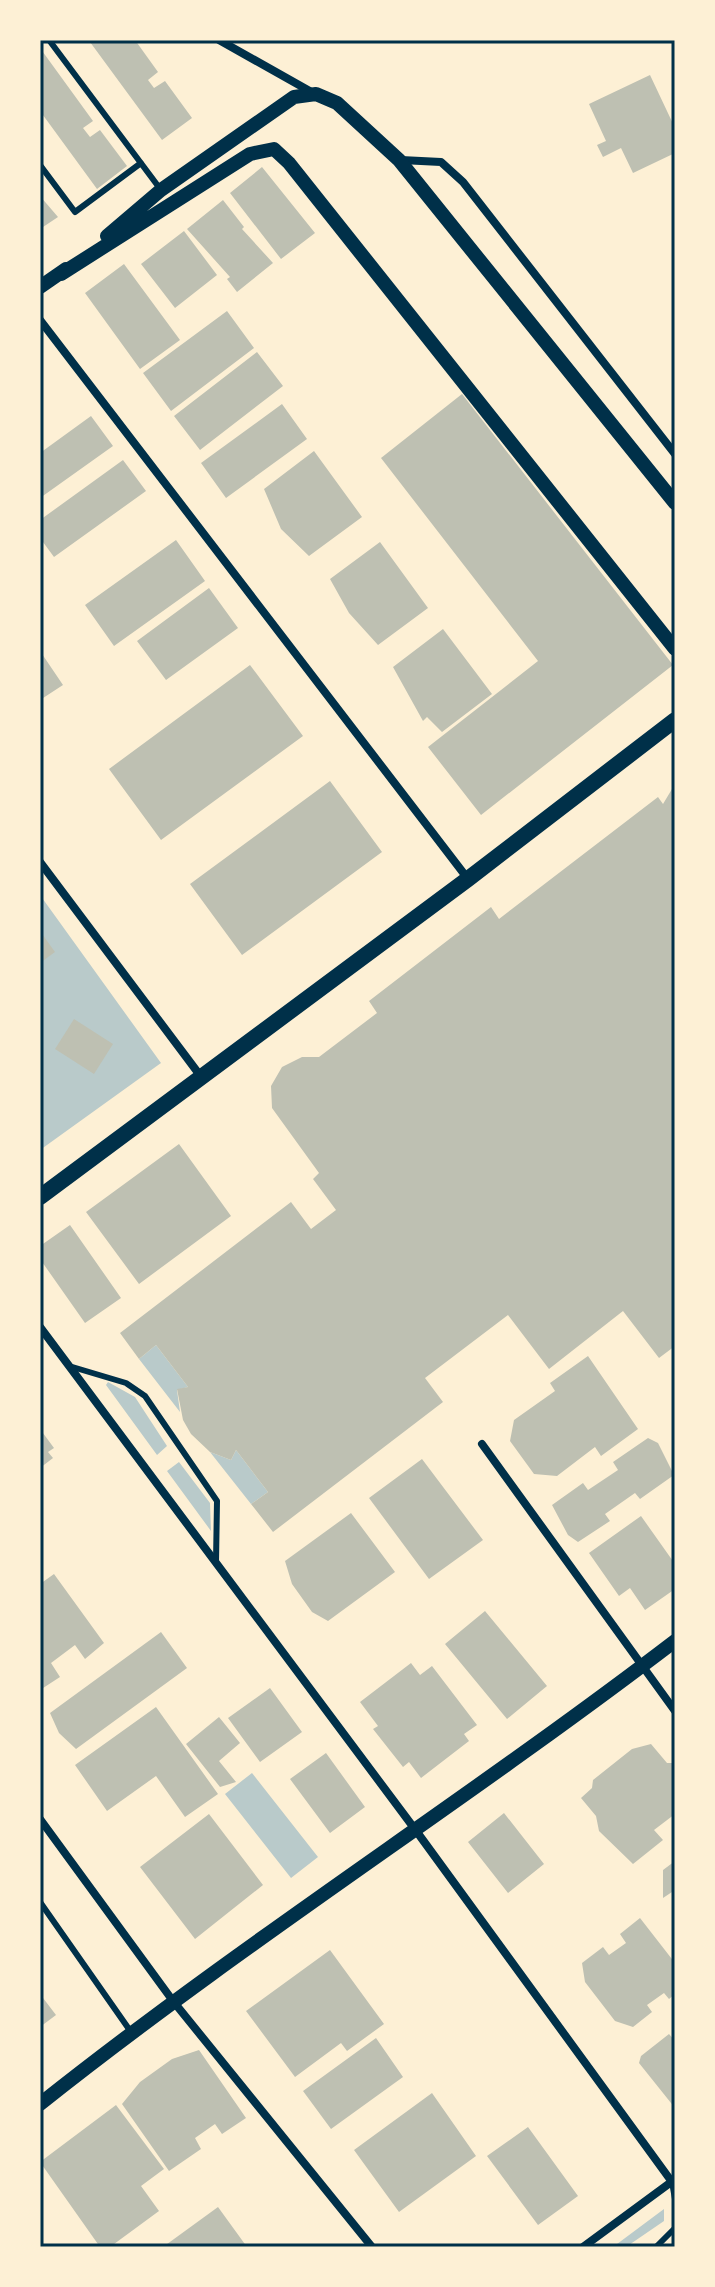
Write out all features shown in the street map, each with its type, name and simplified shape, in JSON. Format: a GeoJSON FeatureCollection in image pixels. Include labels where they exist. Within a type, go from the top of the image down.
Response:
{"type":"FeatureCollection","features":[{"type":"Feature","properties":{"kind":"main road"},"geometry":{"type":"LineString","coordinates":[[40,1197],[468,879],[675,720]]}},
{"type":"Feature","properties":{"kind":"street"},"geometry":{"type":"LineString","coordinates":[[219,40],[337,103],[399,160],[675,503]]}},
{"type":"Feature","properties":{"kind":"street"},"geometry":{"type":"LineString","coordinates":[[61,274],[161,190],[258,120],[294,97],[316,94]]}},
{"type":"Feature","properties":{"kind":"street"},"geometry":{"type":"LineString","coordinates":[[40,287],[250,154],[274,149],[289,163],[675,649]]}},
{"type":"Feature","properties":{"kind":"street"},"geometry":{"type":"LineString","coordinates":[[399,160],[441,162],[463,182],[675,454]]}},
{"type":"Feature","properties":{"kind":"street"},"geometry":{"type":"LineString","coordinates":[[40,320],[468,879]]}},
{"type":"Feature","properties":{"kind":"street"},"geometry":{"type":"LineString","coordinates":[[40,862],[202,1078]]}},
{"type":"Feature","properties":{"kind":"street"},"geometry":{"type":"LineString","coordinates":[[40,1327],[673,2181],[583,2247]]}},
{"type":"Feature","properties":{"kind":"street"},"geometry":{"type":"LineString","coordinates":[[482,1444],[675,1711]]}},
{"type":"Feature","properties":{"kind":"street"},"geometry":{"type":"LineString","coordinates":[[40,2104],[173,2001],[417,1832],[675,1641]]}},
{"type":"Feature","properties":{"kind":"street"},"geometry":{"type":"LineString","coordinates":[[40,1819],[173,2001],[372,2247]]}},
{"type":"Feature","properties":{"kind":"lane"},"geometry":{"type":"LineString","coordinates":[[49,40],[161,190]]}},
{"type":"Feature","properties":{"kind":"lane"},"geometry":{"type":"LineString","coordinates":[[40,165],[75,212],[141,163]]}},
{"type":"Feature","properties":{"kind":"lane"},"geometry":{"type":"LineString","coordinates":[[69,1366],[134,1386],[145,1396],[217,1501],[216,1562]]}},
{"type":"Feature","properties":{"kind":"lane"},"geometry":{"type":"LineString","coordinates":[[40,1902],[131,2032]]}},
{"type":"Feature","properties":{"kind":"lane"},"geometry":{"type":"LineString","coordinates":[[673,2181],[675,2199]]}},
{"type":"Feature","properties":{"kind":"lane"},"geometry":{"type":"LineString","coordinates":[[656,2247],[675,2228]]}},
{"type":"Feature","properties":{"kind":"shaded area"},"geometry":{"type":"Polygon","coordinates":[[[40,895],[161,1063],[40,1150],[40,895]]]}},
{"type":"Feature","properties":{"kind":"shaded area"},"geometry":{"type":"Polygon","coordinates":[[[156,1345],[188,1387],[177,1390],[180,1412],[139,1359],[156,1345]]]}},
{"type":"Feature","properties":{"kind":"shaded area"},"geometry":{"type":"Polygon","coordinates":[[[108,1382],[135,1397],[167,1446],[157,1455],[106,1385],[108,1382]]]}},
{"type":"Feature","properties":{"kind":"shaded area"},"geometry":{"type":"Polygon","coordinates":[[[236,1450],[268,1492],[251,1504],[210,1452],[231,1460],[236,1450]]]}},
{"type":"Feature","properties":{"kind":"shaded area"},"geometry":{"type":"Polygon","coordinates":[[[179,1462],[210,1503],[211,1531],[167,1471],[179,1462]]]}},
{"type":"Feature","properties":{"kind":"shaded area"},"geometry":{"type":"Polygon","coordinates":[[[252,1773],[318,1857],[291,1878],[225,1794],[252,1773]]]}},
{"type":"Feature","properties":{"kind":"shaded area"},"geometry":{"type":"Polygon","coordinates":[[[664,2209],[664,2221],[626,2247],[613,2247],[664,2209]]]}},
{"type":"Feature","properties":{"kind":"building"},"geometry":{"type":"Polygon","coordinates":[[[135,40],[158,72],[148,80],[154,88],[165,81],[192,118],[162,140],[90,42],[135,40]]]}},
{"type":"Feature","properties":{"kind":"building"},"geometry":{"type":"Polygon","coordinates":[[[40,48],[93,121],[83,128],[90,137],[100,130],[127,166],[97,189],[40,111],[40,48]]]}},
{"type":"Feature","properties":{"kind":"building"},"geometry":{"type":"Polygon","coordinates":[[[650,75],[675,128],[675,153],[633,173],[621,148],[603,157],[597,145],[606,141],[589,104],[650,75]]]}},
{"type":"Feature","properties":{"kind":"building"},"geometry":{"type":"Polygon","coordinates":[[[262,167],[315,233],[281,259],[230,193],[262,167]]]}},
{"type":"Feature","properties":{"kind":"building"},"geometry":{"type":"Polygon","coordinates":[[[40,196],[58,217],[40,229],[40,196]]]}},
{"type":"Feature","properties":{"kind":"building"},"geometry":{"type":"Polygon","coordinates":[[[223,200],[244,227],[242,229],[273,263],[237,292],[227,279],[230,277],[187,229],[223,200]]]}},
{"type":"Feature","properties":{"kind":"building"},"geometry":{"type":"Polygon","coordinates":[[[184,231],[217,275],[175,308],[141,264],[184,231]]]}},
{"type":"Feature","properties":{"kind":"building"},"geometry":{"type":"Polygon","coordinates":[[[124,264],[180,340],[140,369],[85,293],[124,264]]]}},
{"type":"Feature","properties":{"kind":"building"},"geometry":{"type":"Polygon","coordinates":[[[227,311],[254,348],[171,411],[143,373],[227,311]]]}},
{"type":"Feature","properties":{"kind":"building"},"geometry":{"type":"Polygon","coordinates":[[[257,352],[283,386],[200,450],[174,416],[257,352]]]}},
{"type":"Feature","properties":{"kind":"building"},"geometry":{"type":"Polygon","coordinates":[[[462,394],[673,665],[481,815],[428,747],[538,661],[381,458],[462,394]]]}},
{"type":"Feature","properties":{"kind":"building"},"geometry":{"type":"Polygon","coordinates":[[[282,404],[307,439],[226,498],[201,463],[282,404]]]}},
{"type":"Feature","properties":{"kind":"building"},"geometry":{"type":"Polygon","coordinates":[[[91,416],[113,446],[40,498],[40,453],[91,416]]]}},
{"type":"Feature","properties":{"kind":"building"},"geometry":{"type":"Polygon","coordinates":[[[314,451],[362,517],[309,556],[281,529],[264,489],[314,451]]]}},
{"type":"Feature","properties":{"kind":"building"},"geometry":{"type":"Polygon","coordinates":[[[123,460],[146,491],[54,557],[40,538],[40,520],[123,460]]]}},
{"type":"Feature","properties":{"kind":"building"},"geometry":{"type":"Polygon","coordinates":[[[176,540],[205,581],[114,646],[85,605],[176,540]]]}},
{"type":"Feature","properties":{"kind":"building"},"geometry":{"type":"Polygon","coordinates":[[[380,542],[428,608],[378,645],[349,613],[330,579],[380,542]]]}},
{"type":"Feature","properties":{"kind":"building"},"geometry":{"type":"Polygon","coordinates":[[[209,588],[238,628],[166,680],[137,641],[209,588]]]}},
{"type":"Feature","properties":{"kind":"building"},"geometry":{"type":"Polygon","coordinates":[[[443,629],[492,694],[442,732],[427,717],[423,721],[393,667],[443,629]]]}},
{"type":"Feature","properties":{"kind":"building"},"geometry":{"type":"Polygon","coordinates":[[[40,651],[63,685],[40,700],[40,651]]]}},
{"type":"Feature","properties":{"kind":"building"},"geometry":{"type":"Polygon","coordinates":[[[250,665],[303,736],[161,840],[109,769],[250,665]]]}},
{"type":"Feature","properties":{"kind":"building"},"geometry":{"type":"Polygon","coordinates":[[[330,781],[382,852],[242,955],[190,884],[330,781]]]}},
{"type":"Feature","properties":{"kind":"building"},"geometry":{"type":"Polygon","coordinates":[[[675,784],[675,1346],[659,1358],[623,1311],[549,1369],[508,1315],[425,1378],[443,1402],[273,1532],[251,1504],[268,1492],[236,1450],[231,1460],[210,1452],[191,1434],[183,1420],[177,1389],[188,1387],[156,1345],[139,1359],[120,1333],[291,1202],[311,1229],[336,1210],[313,1179],[319,1173],[272,1108],[271,1086],[282,1067],[302,1057],[319,1057],[377,1013],[369,1001],[491,907],[499,919],[658,797],[663,804],[675,784]]]}},
{"type":"Feature","properties":{"kind":"building"},"geometry":{"type":"Polygon","coordinates":[[[40,931],[55,952],[40,963],[40,931]]]}},
{"type":"Feature","properties":{"kind":"building"},"geometry":{"type":"Polygon","coordinates":[[[74,1019],[113,1044],[94,1074],[55,1049],[74,1019]]]}},
{"type":"Feature","properties":{"kind":"building"},"geometry":{"type":"Polygon","coordinates":[[[179,1144],[231,1216],[139,1284],[86,1212],[179,1144]]]}},
{"type":"Feature","properties":{"kind":"building"},"geometry":{"type":"Polygon","coordinates":[[[70,1225],[121,1298],[85,1323],[40,1259],[40,1246],[70,1225]]]}},
{"type":"Feature","properties":{"kind":"building"},"geometry":{"type":"Polygon","coordinates":[[[588,1356],[638,1429],[601,1456],[595,1447],[557,1476],[534,1474],[510,1441],[514,1420],[555,1391],[550,1383],[588,1356]]]}},
{"type":"Feature","properties":{"kind":"building"},"geometry":{"type":"Polygon","coordinates":[[[40,1429],[54,1448],[48,1452],[53,1458],[40,1468],[40,1429]]]}},
{"type":"Feature","properties":{"kind":"building"},"geometry":{"type":"Polygon","coordinates":[[[648,1438],[658,1443],[674,1475],[640,1499],[635,1493],[605,1514],[610,1521],[578,1542],[568,1535],[552,1505],[583,1483],[588,1490],[618,1470],[613,1462],[648,1438]]]}},
{"type":"Feature","properties":{"kind":"building"},"geometry":{"type":"Polygon","coordinates":[[[422,1459],[483,1540],[429,1579],[369,1498],[422,1459]]]}},
{"type":"Feature","properties":{"kind":"building"},"geometry":{"type":"Polygon","coordinates":[[[351,1513],[395,1572],[328,1621],[312,1612],[292,1584],[285,1561],[351,1513]]]}},
{"type":"Feature","properties":{"kind":"building"},"geometry":{"type":"Polygon","coordinates":[[[641,1516],[675,1564],[675,1589],[645,1610],[630,1588],[619,1596],[589,1553],[641,1516]]]}},
{"type":"Feature","properties":{"kind":"building"},"geometry":{"type":"Polygon","coordinates":[[[54,1574],[104,1643],[85,1659],[75,1645],[51,1663],[60,1677],[40,1690],[40,1584],[54,1574]]]}},
{"type":"Feature","properties":{"kind":"building"},"geometry":{"type":"Polygon","coordinates":[[[485,1611],[547,1686],[507,1719],[445,1644],[485,1611]]]}},
{"type":"Feature","properties":{"kind":"building"},"geometry":{"type":"Polygon","coordinates":[[[161,1632],[187,1668],[76,1749],[59,1733],[50,1713],[161,1632]]]}},
{"type":"Feature","properties":{"kind":"building"},"geometry":{"type":"Polygon","coordinates":[[[411,1663],[420,1675],[432,1666],[477,1725],[464,1734],[469,1741],[421,1778],[409,1762],[403,1767],[373,1729],[378,1726],[360,1702],[411,1663]]]}},
{"type":"Feature","properties":{"kind":"building"},"geometry":{"type":"Polygon","coordinates":[[[270,1688],[302,1732],[260,1762],[228,1718],[270,1688]]]}},
{"type":"Feature","properties":{"kind":"building"},"geometry":{"type":"Polygon","coordinates":[[[156,1707],[218,1794],[185,1817],[156,1776],[107,1811],[75,1765],[156,1707]]]}},
{"type":"Feature","properties":{"kind":"building"},"geometry":{"type":"Polygon","coordinates":[[[219,1717],[240,1743],[219,1761],[236,1782],[220,1787],[186,1744],[219,1717]]]}},
{"type":"Feature","properties":{"kind":"building"},"geometry":{"type":"Polygon","coordinates":[[[651,1744],[667,1763],[675,1763],[675,1814],[654,1830],[663,1840],[633,1864],[599,1831],[596,1816],[581,1798],[592,1788],[593,1780],[632,1749],[651,1744]]]}},
{"type":"Feature","properties":{"kind":"building"},"geometry":{"type":"Polygon","coordinates":[[[326,1753],[365,1807],[330,1833],[290,1779],[326,1753]]]}},
{"type":"Feature","properties":{"kind":"building"},"geometry":{"type":"Polygon","coordinates":[[[504,1813],[544,1864],[508,1893],[468,1842],[504,1813]]]}},
{"type":"Feature","properties":{"kind":"building"},"geometry":{"type":"Polygon","coordinates":[[[209,1814],[263,1885],[195,1939],[140,1867],[209,1814]]]}},
{"type":"Feature","properties":{"kind":"building"},"geometry":{"type":"Polygon","coordinates":[[[675,1861],[675,1890],[663,1898],[663,1870],[675,1861]]]}},
{"type":"Feature","properties":{"kind":"building"},"geometry":{"type":"Polygon","coordinates":[[[640,1918],[675,1963],[675,1994],[669,1999],[664,1993],[647,2005],[652,2012],[633,2027],[615,2021],[585,1982],[582,1963],[603,1947],[609,1955],[626,1943],[620,1934],[640,1918]]]}},
{"type":"Feature","properties":{"kind":"building"},"geometry":{"type":"Polygon","coordinates":[[[330,1950],[384,2024],[347,2051],[341,2043],[295,2077],[246,2011],[330,1950]]]}},
{"type":"Feature","properties":{"kind":"building"},"geometry":{"type":"Polygon","coordinates":[[[40,1994],[56,2015],[40,2027],[40,1994]]]}},
{"type":"Feature","properties":{"kind":"building"},"geometry":{"type":"Polygon","coordinates":[[[669,2034],[675,2041],[675,2108],[639,2063],[641,2056],[669,2034]]]}},
{"type":"Feature","properties":{"kind":"building"},"geometry":{"type":"Polygon","coordinates":[[[376,2038],[403,2077],[331,2129],[303,2091],[376,2038]]]}},
{"type":"Feature","properties":{"kind":"building"},"geometry":{"type":"Polygon","coordinates":[[[199,2050],[246,2118],[222,2134],[215,2124],[195,2138],[201,2149],[169,2171],[122,2104],[140,2082],[172,2059],[199,2050]]]}},
{"type":"Feature","properties":{"kind":"building"},"geometry":{"type":"Polygon","coordinates":[[[432,2093],[476,2156],[399,2212],[354,2150],[432,2093]]]}},
{"type":"Feature","properties":{"kind":"building"},"geometry":{"type":"Polygon","coordinates":[[[116,2105],[164,2169],[141,2186],[159,2211],[110,2247],[100,2247],[40,2162],[116,2105]]]}},
{"type":"Feature","properties":{"kind":"building"},"geometry":{"type":"Polygon","coordinates":[[[528,2127],[578,2196],[538,2225],[487,2156],[528,2127]]]}},
{"type":"Feature","properties":{"kind":"building"},"geometry":{"type":"Polygon","coordinates":[[[218,2207],[247,2247],[163,2247],[218,2207]]]}}]}
